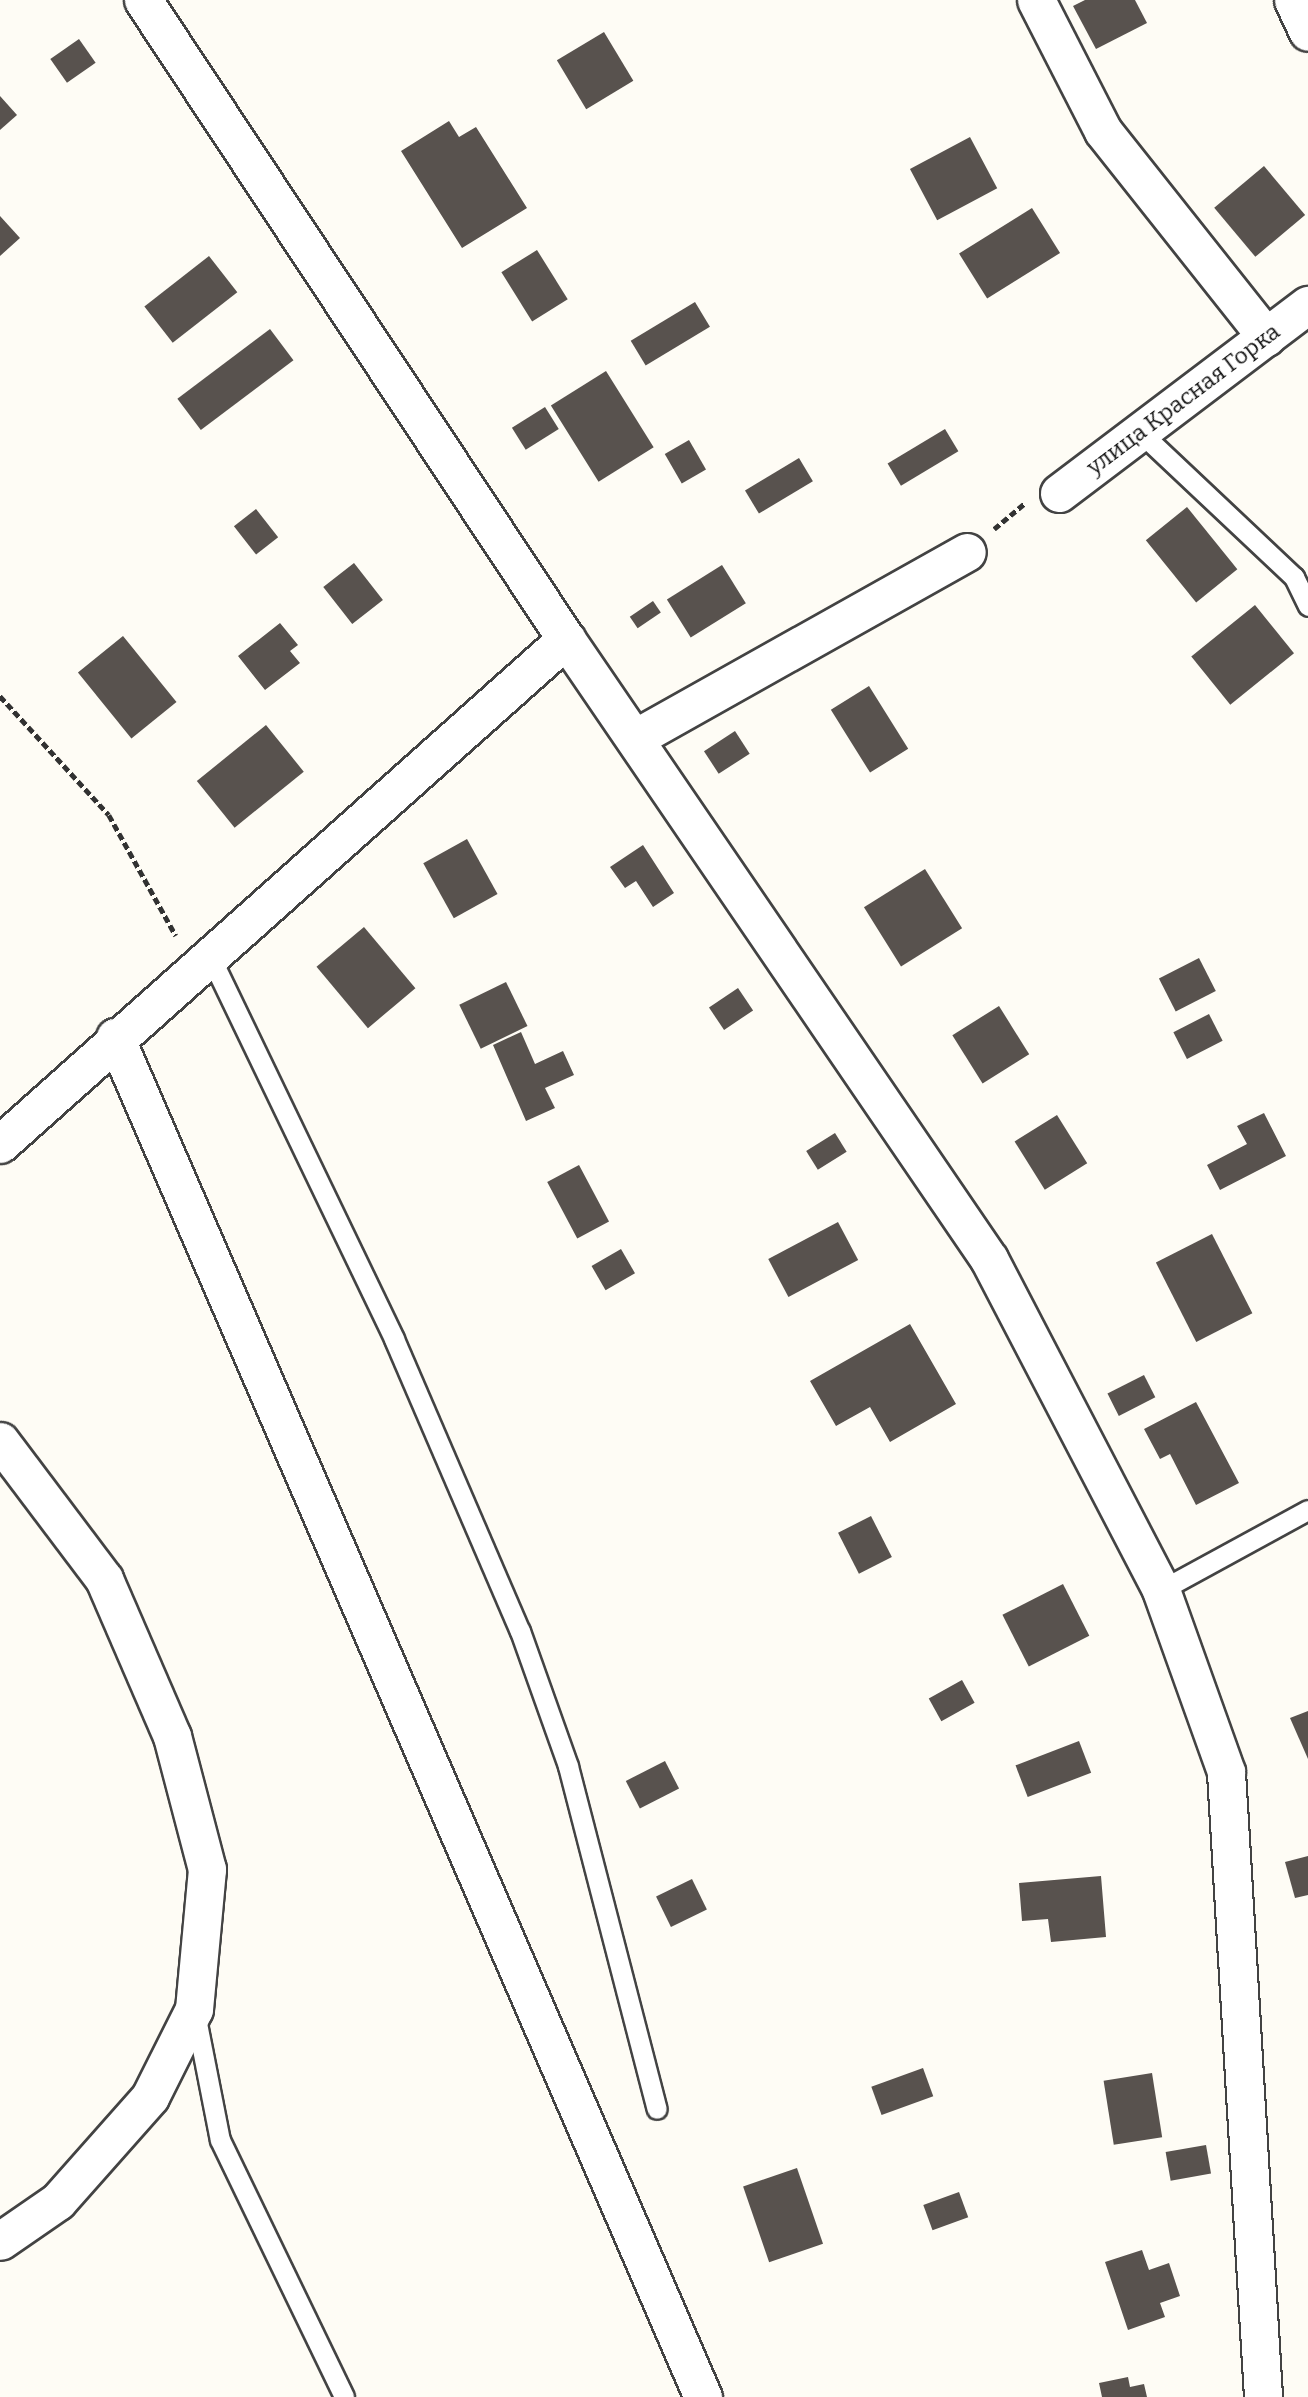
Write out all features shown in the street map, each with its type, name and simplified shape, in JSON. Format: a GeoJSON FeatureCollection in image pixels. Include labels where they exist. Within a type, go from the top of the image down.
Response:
{"type":"FeatureCollection","features":[{"type":"Feature","properties":{"kind":"street"},"geometry":{"type":"LineString","coordinates":[[143,0],[566,639],[637,737],[989,1259],[1161,1590],[1226,1772],[1263,2397]]}},
{"type":"Feature","properties":{"kind":"street"},"geometry":{"type":"LineString","coordinates":[[1036,0],[1103,131],[1266,337]]}},
{"type":"Feature","properties":{"kind":"street"},"geometry":{"type":"LineString","coordinates":[[1293,0],[1308,32]]}},
{"type":"Feature","properties":{"kind":"street","name":"улица Красная Горка"},"geometry":{"type":"LineString","coordinates":[[1059,493],[1308,305]]}},
{"type":"Feature","properties":{"kind":"street"},"geometry":{"type":"LineString","coordinates":[[637,737],[967,552]]}},
{"type":"Feature","properties":{"kind":"street"},"geometry":{"type":"LineString","coordinates":[[0,1144],[201,960],[566,639]]}},
{"type":"Feature","properties":{"kind":"street"},"geometry":{"type":"LineString","coordinates":[[115,1037],[703,2397]]}},
{"type":"Feature","properties":{"kind":"street"},"geometry":{"type":"LineString","coordinates":[[0,1441],[104,1579],[172,1736],[207,1870],[194,2009],[150,2097],[58,2201],[0,2241]]}},
{"type":"Feature","properties":{"kind":"lane"},"geometry":{"type":"LineString","coordinates":[[1140,432],[1294,577],[1308,607]]}},
{"type":"Feature","properties":{"kind":"lane"},"geometry":{"type":"LineString","coordinates":[[201,960],[394,1339],[520,1631],[568,1766],[657,2109]]}},
{"type":"Feature","properties":{"kind":"lane"},"geometry":{"type":"LineString","coordinates":[[1161,1590],[1308,1510]]}},
{"type":"Feature","properties":{"kind":"lane"},"geometry":{"type":"LineString","coordinates":[[194,2009],[220,2140],[344,2397]]}},
{"type":"Feature","properties":{"kind":"path"},"geometry":{"type":"LineString","coordinates":[[967,552],[1042,490],[1059,493]]}},
{"type":"Feature","properties":{"kind":"path"},"geometry":{"type":"LineString","coordinates":[[0,696],[109,816],[201,960]]}},
{"type":"Feature","properties":{"kind":"building"},"geometry":{"type":"Polygon","coordinates":[[[1085,0],[1135,0],[1147,23],[1096,49],[1073,6],[1085,0]]]}},
{"type":"Feature","properties":{"kind":"building"},"geometry":{"type":"Polygon","coordinates":[[[604,32],[633,81],[586,109],[557,60],[604,32]]]}},
{"type":"Feature","properties":{"kind":"building"},"geometry":{"type":"Polygon","coordinates":[[[79,39],[96,63],[67,83],[50,59],[79,39]]]}},
{"type":"Feature","properties":{"kind":"building"},"geometry":{"type":"Polygon","coordinates":[[[0,96],[17,115],[0,130],[0,96]]]}},
{"type":"Feature","properties":{"kind":"building"},"geometry":{"type":"Polygon","coordinates":[[[449,121],[459,137],[476,127],[527,208],[462,248],[401,151],[449,121]]]}},
{"type":"Feature","properties":{"kind":"building"},"geometry":{"type":"Polygon","coordinates":[[[970,137],[997,188],[937,220],[910,169],[970,137]]]}},
{"type":"Feature","properties":{"kind":"building"},"geometry":{"type":"Polygon","coordinates":[[[1264,166],[1305,215],[1255,257],[1214,208],[1264,166]]]}},
{"type":"Feature","properties":{"kind":"building"},"geometry":{"type":"Polygon","coordinates":[[[1032,208],[1060,253],[987,299],[959,254],[1032,208]]]}},
{"type":"Feature","properties":{"kind":"building"},"geometry":{"type":"Polygon","coordinates":[[[0,216],[20,238],[0,256],[0,216]]]}},
{"type":"Feature","properties":{"kind":"building"},"geometry":{"type":"Polygon","coordinates":[[[537,250],[568,299],[532,321],[501,272],[537,250]]]}},
{"type":"Feature","properties":{"kind":"building"},"geometry":{"type":"Polygon","coordinates":[[[209,256],[237,292],[173,343],[144,306],[209,256]]]}},
{"type":"Feature","properties":{"kind":"building"},"geometry":{"type":"Polygon","coordinates":[[[695,302],[710,327],[646,365],[631,341],[695,302]]]}},
{"type":"Feature","properties":{"kind":"building"},"geometry":{"type":"Polygon","coordinates":[[[270,329],[293,360],[201,430],[177,399],[270,329]]]}},
{"type":"Feature","properties":{"kind":"building"},"geometry":{"type":"Polygon","coordinates":[[[606,371],[654,447],[599,482],[551,405],[606,371]]]}},
{"type":"Feature","properties":{"kind":"building"},"geometry":{"type":"Polygon","coordinates":[[[545,407],[559,429],[526,450],[512,428],[545,407]]]}},
{"type":"Feature","properties":{"kind":"building"},"geometry":{"type":"Polygon","coordinates":[[[945,429],[958,451],[901,486],[888,464],[945,429]]]}},
{"type":"Feature","properties":{"kind":"building"},"geometry":{"type":"Polygon","coordinates":[[[689,440],[706,469],[682,483],[665,454],[689,440]]]}},
{"type":"Feature","properties":{"kind":"building"},"geometry":{"type":"Polygon","coordinates":[[[799,458],[813,481],[759,514],[745,490],[799,458]]]}},
{"type":"Feature","properties":{"kind":"building"},"geometry":{"type":"Polygon","coordinates":[[[1187,507],[1237,569],[1196,603],[1146,540],[1187,507]]]}},
{"type":"Feature","properties":{"kind":"building"},"geometry":{"type":"Polygon","coordinates":[[[256,509],[278,537],[256,555],[234,526],[256,509]]]}},
{"type":"Feature","properties":{"kind":"building"},"geometry":{"type":"Polygon","coordinates":[[[354,563],[383,600],[352,624],[323,587],[354,563]]]}},
{"type":"Feature","properties":{"kind":"building"},"geometry":{"type":"Polygon","coordinates":[[[722,565],[746,603],[691,638],[667,599],[722,565]]]}},
{"type":"Feature","properties":{"kind":"building"},"geometry":{"type":"Polygon","coordinates":[[[653,601],[661,613],[638,628],[630,617],[653,601]]]}},
{"type":"Feature","properties":{"kind":"building"},"geometry":{"type":"Polygon","coordinates":[[[1255,605],[1294,653],[1230,705],[1191,657],[1255,605]]]}},
{"type":"Feature","properties":{"kind":"building"},"geometry":{"type":"Polygon","coordinates":[[[280,623],[298,645],[290,651],[300,663],[265,690],[238,656],[280,623]]]}},
{"type":"Feature","properties":{"kind":"building"},"geometry":{"type":"Polygon","coordinates":[[[123,636],[176,702],[131,739],[78,673],[123,636]]]}},
{"type":"Feature","properties":{"kind":"building"},"geometry":{"type":"Polygon","coordinates":[[[869,686],[908,749],[870,773],[831,710],[869,686]]]}},
{"type":"Feature","properties":{"kind":"building"},"geometry":{"type":"Polygon","coordinates":[[[266,725],[304,772],[235,828],[197,781],[266,725]]]}},
{"type":"Feature","properties":{"kind":"building"},"geometry":{"type":"Polygon","coordinates":[[[735,731],[750,754],[719,774],[704,751],[735,731]]]}},
{"type":"Feature","properties":{"kind":"building"},"geometry":{"type":"Polygon","coordinates":[[[467,839],[498,894],[454,918],[423,863],[467,839]]]}},
{"type":"Feature","properties":{"kind":"building"},"geometry":{"type":"Polygon","coordinates":[[[643,845],[674,893],[653,907],[636,881],[625,888],[610,867],[643,845]]]}},
{"type":"Feature","properties":{"kind":"building"},"geometry":{"type":"Polygon","coordinates":[[[925,869],[962,928],[901,967],[864,907],[925,869]]]}},
{"type":"Feature","properties":{"kind":"building"},"geometry":{"type":"Polygon","coordinates":[[[364,927],[415,988],[368,1028],[317,967],[364,927]]]}},
{"type":"Feature","properties":{"kind":"building"},"geometry":{"type":"Polygon","coordinates":[[[1199,958],[1216,991],[1176,1011],[1159,978],[1199,958]]]}},
{"type":"Feature","properties":{"kind":"building"},"geometry":{"type":"Polygon","coordinates":[[[506,982],[527,1026],[481,1049],[459,1005],[506,982]]]}},
{"type":"Feature","properties":{"kind":"building"},"geometry":{"type":"Polygon","coordinates":[[[738,988],[753,1010],[724,1030],[709,1008],[738,988]]]}},
{"type":"Feature","properties":{"kind":"building"},"geometry":{"type":"Polygon","coordinates":[[[999,1006],[1029,1054],[983,1083],[952,1035],[999,1006]]]}},
{"type":"Feature","properties":{"kind":"building"},"geometry":{"type":"Polygon","coordinates":[[[1209,1014],[1223,1041],[1187,1059],[1173,1032],[1209,1014]]]}},
{"type":"Feature","properties":{"kind":"building"},"geometry":{"type":"Polygon","coordinates":[[[521,1032],[535,1064],[563,1051],[574,1075],[545,1088],[555,1108],[526,1121],[493,1045],[521,1032]]]}},
{"type":"Feature","properties":{"kind":"building"},"geometry":{"type":"Polygon","coordinates":[[[1264,1113],[1286,1156],[1220,1190],[1207,1165],[1247,1144],[1237,1126],[1264,1113]]]}},
{"type":"Feature","properties":{"kind":"building"},"geometry":{"type":"Polygon","coordinates":[[[1057,1115],[1087,1163],[1045,1190],[1015,1141],[1057,1115]]]}},
{"type":"Feature","properties":{"kind":"building"},"geometry":{"type":"Polygon","coordinates":[[[835,1133],[847,1152],[818,1170],[806,1151],[835,1133]]]}},
{"type":"Feature","properties":{"kind":"building"},"geometry":{"type":"Polygon","coordinates":[[[579,1165],[609,1222],[577,1238],[547,1182],[579,1165]]]}},
{"type":"Feature","properties":{"kind":"building"},"geometry":{"type":"Polygon","coordinates":[[[838,1222],[858,1260],[788,1297],[768,1259],[838,1222]]]}},
{"type":"Feature","properties":{"kind":"building"},"geometry":{"type":"Polygon","coordinates":[[[1212,1234],[1252,1313],[1196,1342],[1156,1263],[1212,1234]]]}},
{"type":"Feature","properties":{"kind":"building"},"geometry":{"type":"Polygon","coordinates":[[[621,1249],[635,1273],[606,1290],[592,1266],[621,1249]]]}},
{"type":"Feature","properties":{"kind":"building"},"geometry":{"type":"Polygon","coordinates":[[[910,1324],[956,1404],[890,1442],[870,1407],[836,1426],[810,1381],[910,1324]]]}},
{"type":"Feature","properties":{"kind":"building"},"geometry":{"type":"Polygon","coordinates":[[[1144,1375],[1155,1397],[1119,1416],[1107,1394],[1144,1375]]]}},
{"type":"Feature","properties":{"kind":"building"},"geometry":{"type":"Polygon","coordinates":[[[1196,1402],[1239,1483],[1196,1505],[1170,1454],[1160,1459],[1144,1429],[1196,1402]]]}},
{"type":"Feature","properties":{"kind":"building"},"geometry":{"type":"Polygon","coordinates":[[[871,1516],[892,1557],[859,1574],[838,1533],[871,1516]]]}},
{"type":"Feature","properties":{"kind":"building"},"geometry":{"type":"Polygon","coordinates":[[[1063,1584],[1089,1636],[1029,1667],[1002,1615],[1063,1584]]]}},
{"type":"Feature","properties":{"kind":"building"},"geometry":{"type":"Polygon","coordinates":[[[962,1680],[975,1703],[941,1721],[929,1698],[962,1680]]]}},
{"type":"Feature","properties":{"kind":"building"},"geometry":{"type":"Polygon","coordinates":[[[1308,1711],[1308,1759],[1290,1718],[1308,1711]]]}},
{"type":"Feature","properties":{"kind":"building"},"geometry":{"type":"Polygon","coordinates":[[[1079,1741],[1091,1773],[1028,1797],[1016,1765],[1079,1741]]]}},
{"type":"Feature","properties":{"kind":"building"},"geometry":{"type":"Polygon","coordinates":[[[665,1761],[679,1789],[640,1809],[626,1781],[665,1761]]]}},
{"type":"Feature","properties":{"kind":"building"},"geometry":{"type":"Polygon","coordinates":[[[1308,1856],[1308,1895],[1295,1898],[1285,1862],[1308,1856]]]}},
{"type":"Feature","properties":{"kind":"building"},"geometry":{"type":"Polygon","coordinates":[[[1101,1876],[1106,1937],[1051,1942],[1048,1919],[1022,1921],[1019,1883],[1101,1876]]]}},
{"type":"Feature","properties":{"kind":"building"},"geometry":{"type":"Polygon","coordinates":[[[692,1879],[707,1910],[671,1927],[656,1897],[692,1879]]]}},
{"type":"Feature","properties":{"kind":"building"},"geometry":{"type":"Polygon","coordinates":[[[923,2068],[933,2096],[882,2115],[871,2087],[923,2068]]]}},
{"type":"Feature","properties":{"kind":"building"},"geometry":{"type":"Polygon","coordinates":[[[1152,2073],[1162,2137],[1114,2145],[1104,2081],[1152,2073]]]}},
{"type":"Feature","properties":{"kind":"building"},"geometry":{"type":"Polygon","coordinates":[[[1206,2145],[1211,2174],[1171,2181],[1166,2152],[1206,2145]]]}},
{"type":"Feature","properties":{"kind":"building"},"geometry":{"type":"Polygon","coordinates":[[[797,2168],[823,2244],[769,2262],[743,2187],[797,2168]]]}},
{"type":"Feature","properties":{"kind":"building"},"geometry":{"type":"Polygon","coordinates":[[[959,2192],[968,2217],[933,2230],[923,2205],[959,2192]]]}},
{"type":"Feature","properties":{"kind":"building"},"geometry":{"type":"Polygon","coordinates":[[[1142,2250],[1149,2270],[1169,2263],[1180,2296],[1160,2303],[1165,2317],[1128,2330],[1105,2262],[1142,2250]]]}},
{"type":"Feature","properties":{"kind":"building"},"geometry":{"type":"Polygon","coordinates":[[[1128,2377],[1130,2387],[1144,2384],[1147,2397],[1102,2397],[1099,2383],[1128,2377]]]}}]}
